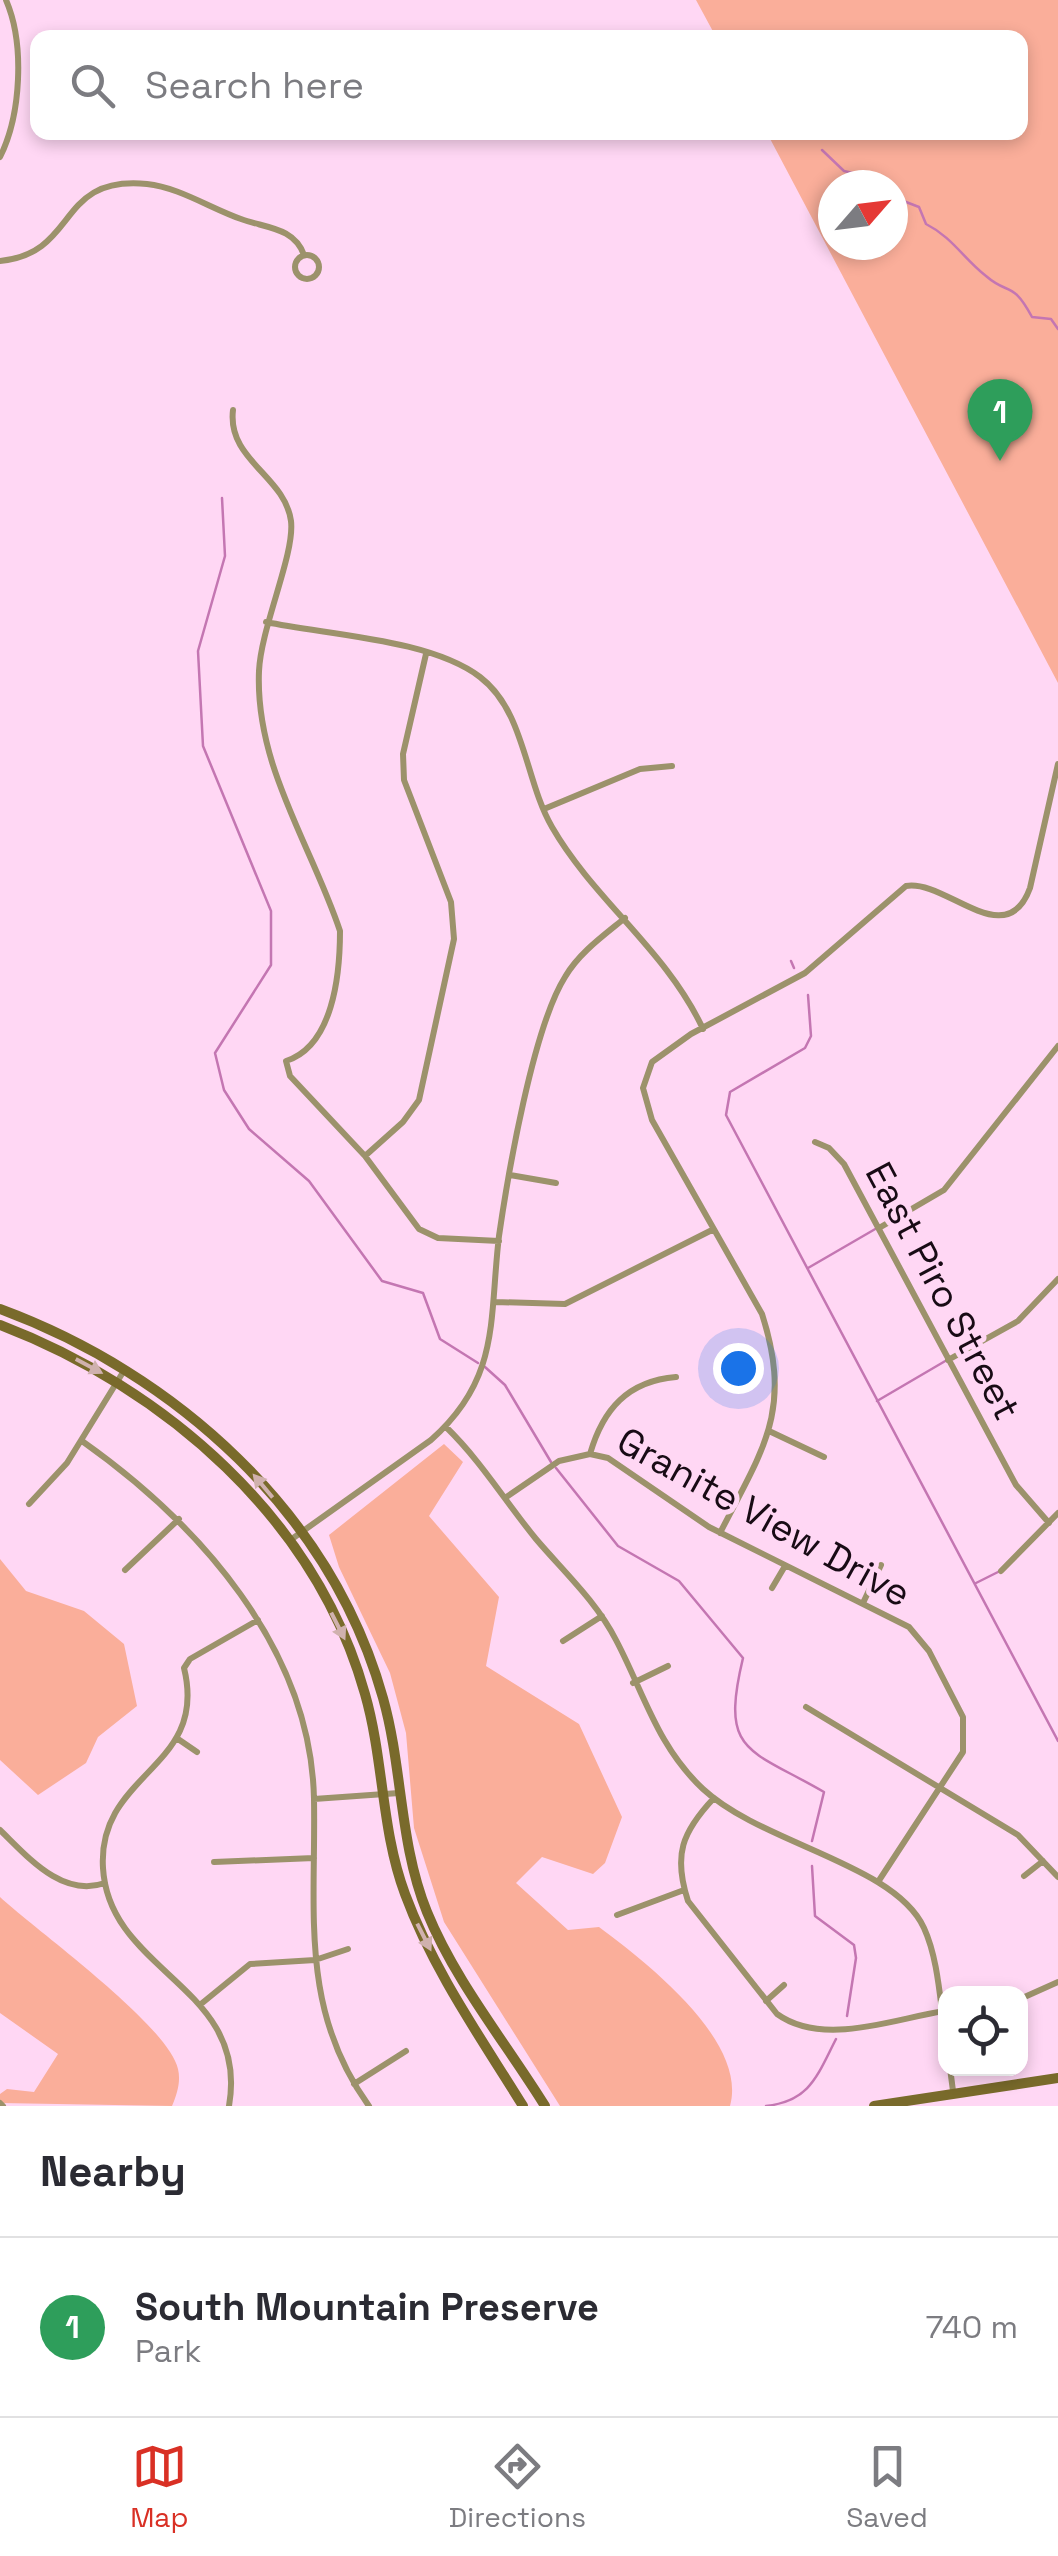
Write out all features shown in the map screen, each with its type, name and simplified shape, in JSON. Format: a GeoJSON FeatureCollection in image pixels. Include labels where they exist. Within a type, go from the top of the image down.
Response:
{"type":"FeatureCollection","features":[{"type":"Feature","properties":{"kind":"main road"},"geometry":{"type":"LineString","coordinates":[[0,1309],[42,1325],[126,1368],[239,1458],[301,1533],[348,1609],[368,1651],[388,1718],[408,1852],[428,1914],[544,2106]]}},
{"type":"Feature","properties":{"kind":"main road"},"geometry":{"type":"LineString","coordinates":[[0,1325],[118,1382],[207,1449],[289,1542],[334,1618],[360,1676],[394,1858],[416,1922],[523,2106]]}},
{"type":"Feature","properties":{"kind":"main road"},"geometry":{"type":"LineString","coordinates":[[874,2106],[1058,2078]]}},
{"type":"Feature","properties":{"kind":"street"},"geometry":{"type":"LineString","coordinates":[[0,157],[11,135],[15,94],[15,30],[6,0]]}},
{"type":"Feature","properties":{"kind":"street"},"geometry":{"type":"LineString","coordinates":[[0,261],[34,255],[46,246],[84,196],[102,188],[147,184],[274,228],[298,241],[304,255]]}},
{"type":"Feature","properties":{"kind":"street"},"geometry":{"type":"LineString","coordinates":[[234,410],[236,444],[276,491],[291,520],[291,538],[266,622],[258,697],[265,740],[340,931],[340,954],[321,1036],[299,1057],[286,1061],[290,1076],[365,1156],[419,1229],[438,1238],[499,1242]]}},
{"type":"Feature","properties":{"kind":"street"},"geometry":{"type":"LineString","coordinates":[[266,622],[426,654],[480,676],[501,700],[561,841],[676,980],[703,1029]]}},
{"type":"Feature","properties":{"kind":"street"},"geometry":{"type":"LineString","coordinates":[[365,1156],[403,1122],[418,1100],[454,939],[450,902],[404,780],[403,754],[426,654]]}},
{"type":"Feature","properties":{"kind":"street"},"geometry":{"type":"LineString","coordinates":[[720,1533],[769,1431],[777,1401],[773,1348],[762,1314],[652,1120],[644,1101],[644,1076],[664,1052],[805,973],[906,886],[937,888],[986,916],[1010,911],[1020,904],[1030,888],[1058,764]]}},
{"type":"Feature","properties":{"kind":"street"},"geometry":{"type":"LineString","coordinates":[[544,808],[640,768],[672,766]]}},
{"type":"Feature","properties":{"kind":"street"},"geometry":{"type":"LineString","coordinates":[[289,1542],[446,1427],[490,1347],[499,1242],[510,1175],[550,1007],[578,958],[625,918]]}},
{"type":"Feature","properties":{"kind":"street"},"geometry":{"type":"LineString","coordinates":[[879,1228],[944,1190],[1058,1046]]}},
{"type":"Feature","properties":{"kind":"street","name":"East Piro Street"},"geometry":{"type":"LineString","coordinates":[[816,1142],[837,1154],[1016,1485],[1050,1523]]}},
{"type":"Feature","properties":{"kind":"street"},"geometry":{"type":"LineString","coordinates":[[510,1175],[556,1183]]}},
{"type":"Feature","properties":{"kind":"street"},"geometry":{"type":"LineString","coordinates":[[495,1302],[565,1304],[712,1230]]}},
{"type":"Feature","properties":{"kind":"street"},"geometry":{"type":"LineString","coordinates":[[948,1360],[1018,1320],[1058,1279]]}},
{"type":"Feature","properties":{"kind":"street"},"geometry":{"type":"LineString","coordinates":[[29,1504],[82,1441],[126,1368]]}},
{"type":"Feature","properties":{"kind":"street"},"geometry":{"type":"LineString","coordinates":[[505,1498],[559,1461],[590,1454],[604,1414],[657,1378],[676,1376]]}},
{"type":"Feature","properties":{"kind":"street"},"geometry":{"type":"LineString","coordinates":[[446,1427],[480,1460],[505,1498],[602,1616],[664,1743],[714,1798],[762,1831],[878,1882],[904,1898],[930,1942],[939,1986]]}},
{"type":"Feature","properties":{"kind":"street"},"geometry":{"type":"LineString","coordinates":[[769,1431],[824,1458]]}},
{"type":"Feature","properties":{"kind":"street"},"geometry":{"type":"LineString","coordinates":[[82,1441],[128,1473],[179,1518],[258,1620],[300,1717],[314,1799],[315,1960],[322,2013],[336,2054],[369,2106]]}},
{"type":"Feature","properties":{"kind":"street","name":"Granite View Drive"},"geometry":{"type":"LineString","coordinates":[[590,1454],[617,1463],[720,1533],[864,1603],[918,1634],[964,1717],[963,1752],[878,1882]]}},
{"type":"Feature","properties":{"kind":"street"},"geometry":{"type":"LineString","coordinates":[[1001,1570],[1058,1513]]}},
{"type":"Feature","properties":{"kind":"street"},"geometry":{"type":"LineString","coordinates":[[124,1570],[179,1518]]}},
{"type":"Feature","properties":{"kind":"street"},"geometry":{"type":"LineString","coordinates":[[772,1588],[785,1566]]}},
{"type":"Feature","properties":{"kind":"street"},"geometry":{"type":"LineString","coordinates":[[864,1603],[881,1566]]}},
{"type":"Feature","properties":{"kind":"street"},"geometry":{"type":"LineString","coordinates":[[563,1641],[602,1616]]}},
{"type":"Feature","properties":{"kind":"street"},"geometry":{"type":"LineString","coordinates":[[229,2104],[228,2048],[201,2004],[124,1928],[104,1883],[103,1851],[122,1800],[178,1739],[189,1712],[191,1693],[184,1668],[190,1659],[258,1620]]}},
{"type":"Feature","properties":{"kind":"street"},"geometry":{"type":"LineString","coordinates":[[634,1683],[668,1666]]}},
{"type":"Feature","properties":{"kind":"street"},"geometry":{"type":"LineString","coordinates":[[806,1707],[1018,1835],[1058,1877]]}},
{"type":"Feature","properties":{"kind":"street"},"geometry":{"type":"LineString","coordinates":[[178,1739],[197,1752]]}},
{"type":"Feature","properties":{"kind":"street"},"geometry":{"type":"LineString","coordinates":[[314,1799],[399,1793]]}},
{"type":"Feature","properties":{"kind":"street"},"geometry":{"type":"LineString","coordinates":[[714,1798],[690,1824],[681,1842],[684,1890],[710,1931],[766,2001],[797,2024],[825,2030],[938,2012]]}},
{"type":"Feature","properties":{"kind":"street"},"geometry":{"type":"LineString","coordinates":[[0,1830],[46,1872],[70,1886],[91,1888],[104,1883]]}},
{"type":"Feature","properties":{"kind":"street"},"geometry":{"type":"LineString","coordinates":[[214,1862],[314,1858]]}},
{"type":"Feature","properties":{"kind":"street"},"geometry":{"type":"LineString","coordinates":[[1024,1876],[1044,1860]]}},
{"type":"Feature","properties":{"kind":"street"},"geometry":{"type":"LineString","coordinates":[[616,1914],[684,1890]]}},
{"type":"Feature","properties":{"kind":"street"},"geometry":{"type":"LineString","coordinates":[[201,2004],[250,1964],[315,1960],[348,1949]]}},
{"type":"Feature","properties":{"kind":"street"},"geometry":{"type":"LineString","coordinates":[[1028,1995],[1058,1982]]}},
{"type":"Feature","properties":{"kind":"street"},"geometry":{"type":"LineString","coordinates":[[766,2001],[784,1984]]}},
{"type":"Feature","properties":{"kind":"street"},"geometry":{"type":"LineString","coordinates":[[354,2084],[406,2050]]}},
{"type":"Feature","properties":{"kind":"street"},"geometry":{"type":"LineString","coordinates":[[951,2076],[953,2091]]}},
{"type":"Feature","properties":{"kind":"shaded area"},"geometry":{"type":"Polygon","coordinates":[[[696,0],[1058,0],[1058,683],[834,260],[908,260],[908,170],[818,170],[818,229],[771,140],[1028,140],[1028,30],[712,30],[696,0]]]}},
{"type":"Feature","properties":{"kind":"shaded area"},"geometry":{"type":"Polygon","coordinates":[[[444,1444],[463,1462],[429,1516],[499,1597],[486,1666],[579,1724],[622,1817],[605,1863],[593,1874],[542,1857],[516,1883],[568,1930],[599,1927],[689,2005],[724,2056],[731,2081],[730,2106],[560,2106],[444,1922],[414,1828],[406,1733],[390,1673],[339,1567],[329,1535],[444,1444]]]}},
{"type":"Feature","properties":{"kind":"shaded area"},"geometry":{"type":"Polygon","coordinates":[[[0,1559],[26,1591],[84,1611],[124,1644],[137,1706],[98,1737],[86,1763],[38,1795],[0,1760],[0,1559]]]}},
{"type":"Feature","properties":{"kind":"shaded area"},"geometry":{"type":"Polygon","coordinates":[[[0,1897],[151,2028],[178,2069],[178,2088],[172,2106],[0,2103],[0,2094],[7,2089],[34,2092],[58,2054],[0,2013],[0,1897]]]}},
{"type":"Feature","properties":{"kind":"waterway"},"geometry":{"type":"LineString","coordinates":[[822,150],[843,170]]}},
{"type":"Feature","properties":{"kind":"waterway"},"geometry":{"type":"LineString","coordinates":[[908,203],[919,207],[926,224],[986,276],[1015,293],[1032,317],[1051,319],[1058,329]]}},
{"type":"Feature","properties":{"kind":"waterway"},"geometry":{"type":"LineString","coordinates":[[222,498],[225,556],[198,651],[203,746],[271,911],[271,965],[215,1053],[224,1090],[249,1129],[309,1181],[382,1281],[423,1293],[440,1339],[478,1363]]}},
{"type":"Feature","properties":{"kind":"waterway"},"geometry":{"type":"LineString","coordinates":[[791,961],[794,968]]}},
{"type":"Feature","properties":{"kind":"waterway"},"geometry":{"type":"LineString","coordinates":[[808,995],[811,1036],[805,1048],[730,1092],[726,1115],[1058,1741]]}},
{"type":"Feature","properties":{"kind":"waterway"},"geometry":{"type":"LineString","coordinates":[[808,1268],[877,1228]]}},
{"type":"Feature","properties":{"kind":"waterway"},"geometry":{"type":"LineString","coordinates":[[877,1401],[947,1360]]}},
{"type":"Feature","properties":{"kind":"waterway"},"geometry":{"type":"LineString","coordinates":[[485,1367],[505,1385],[551,1462]]}},
{"type":"Feature","properties":{"kind":"waterway"},"geometry":{"type":"LineString","coordinates":[[556,1468],[618,1546],[679,1581],[743,1658],[735,1713],[738,1731],[759,1756],[824,1792],[812,1841]]}},
{"type":"Feature","properties":{"kind":"waterway"},"geometry":{"type":"LineString","coordinates":[[976,1583],[1000,1571]]}},
{"type":"Feature","properties":{"kind":"waterway"},"geometry":{"type":"LineString","coordinates":[[812,1866],[815,1916],[854,1945],[856,1958],[847,2016]]}},
{"type":"Feature","properties":{"kind":"waterway"},"geometry":{"type":"LineString","coordinates":[[766,2106],[793,2099],[802,2092],[817,2075],[836,2039]]}},
{"type":"Feature","properties":{"kind":"place","name":"South Mountain Preserve"},"geometry":{"type":"Point","coordinates":[1000,461]}}]}
